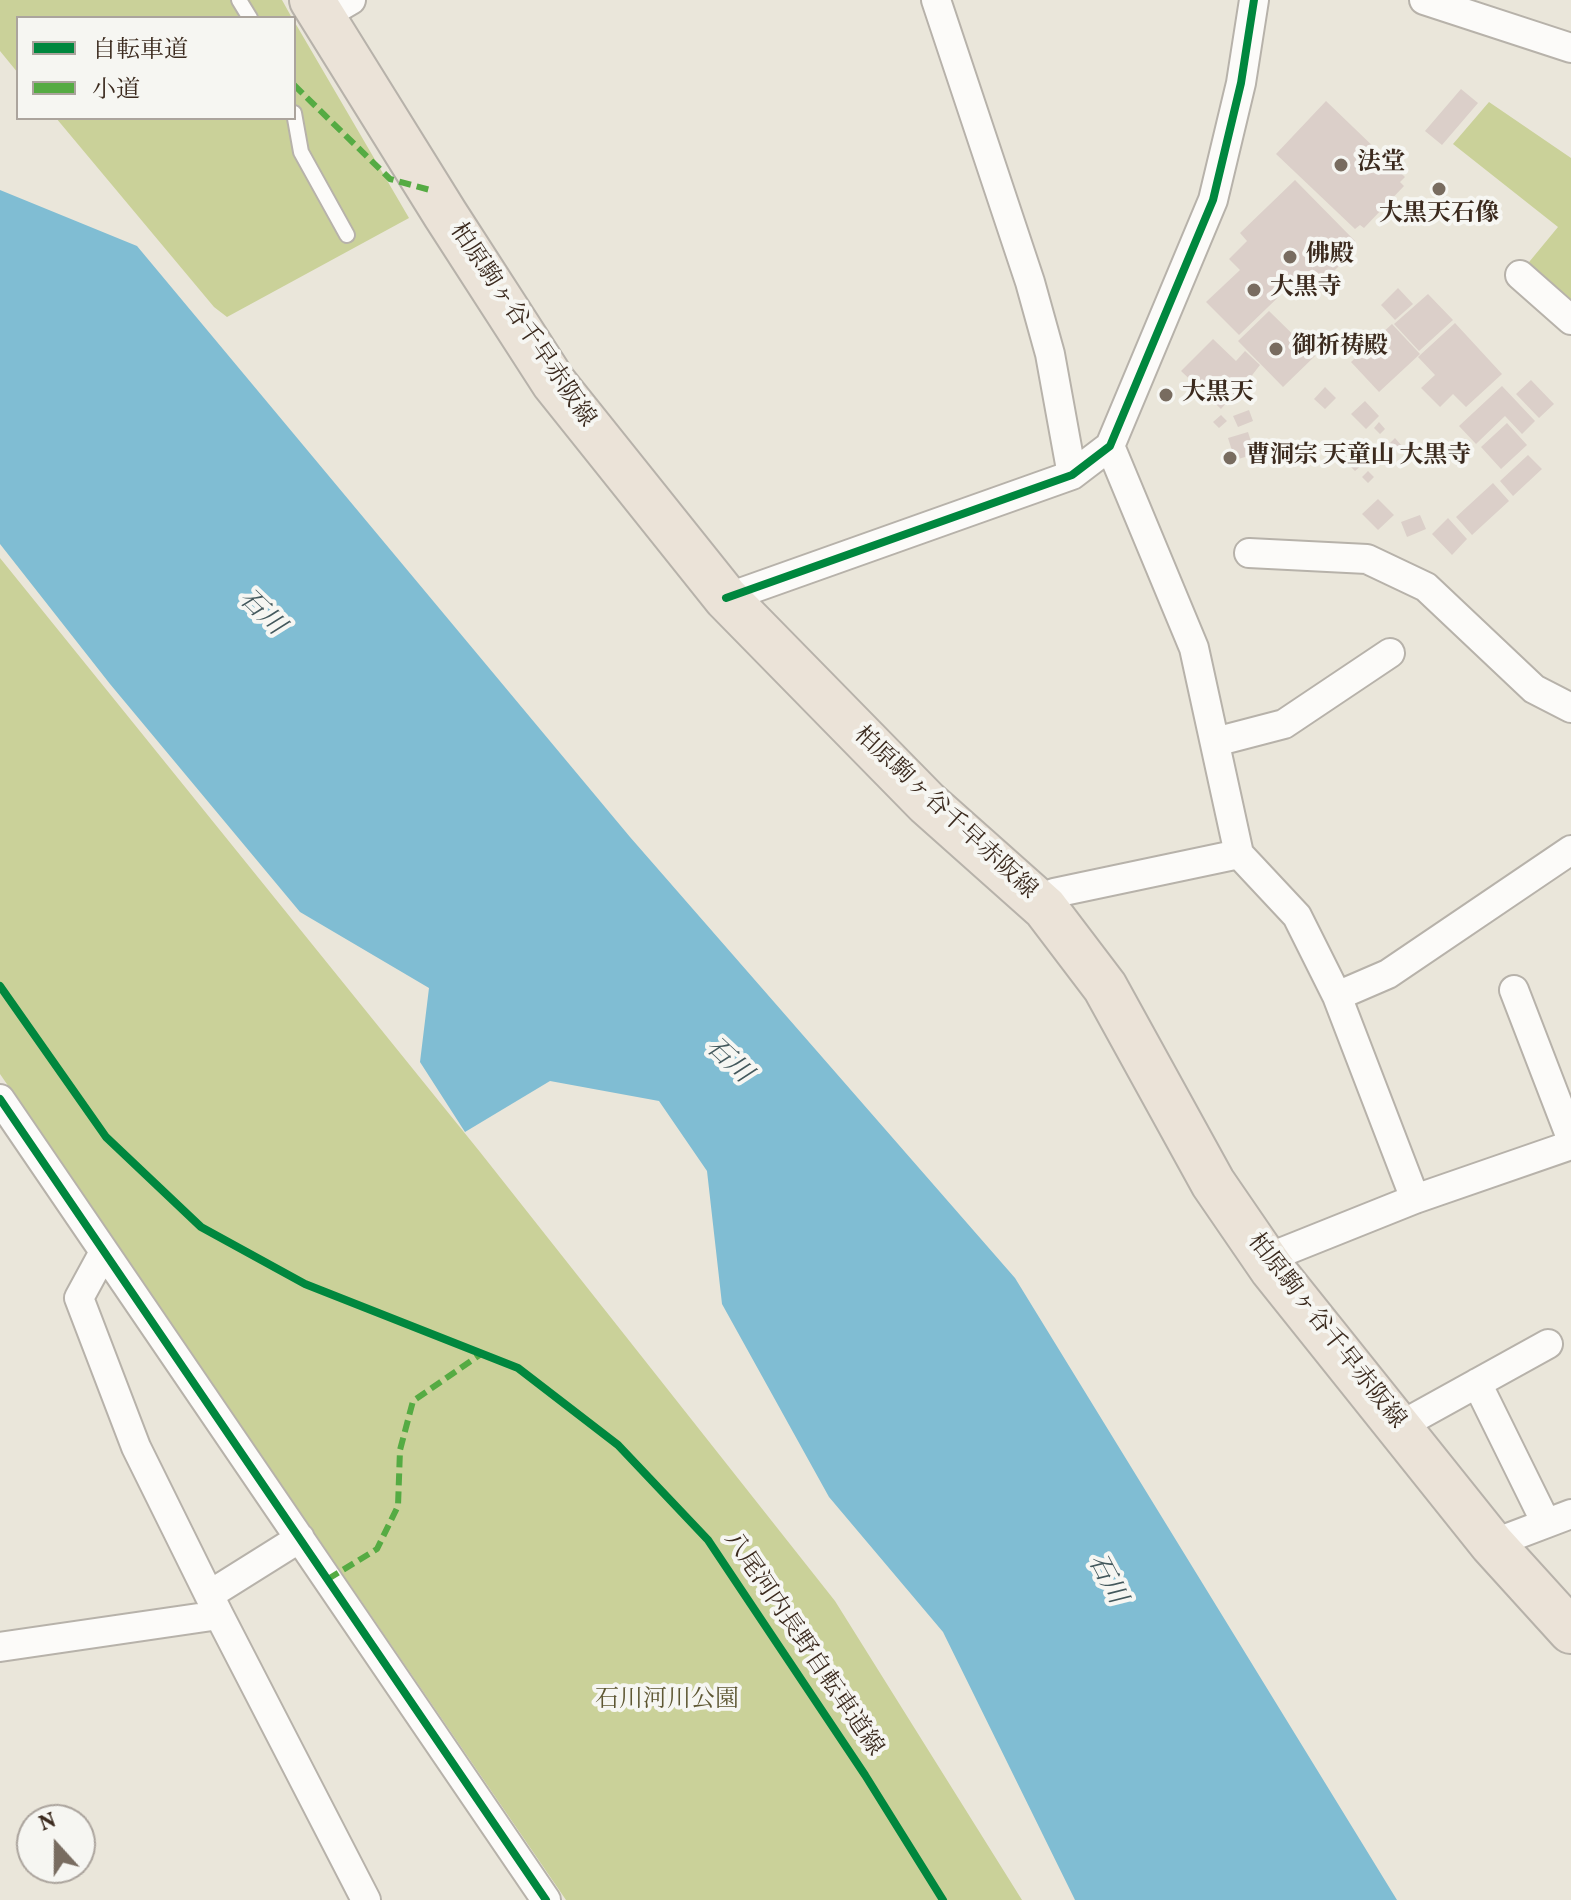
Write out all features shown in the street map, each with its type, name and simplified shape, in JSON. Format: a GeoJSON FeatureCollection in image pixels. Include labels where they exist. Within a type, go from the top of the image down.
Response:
{"type":"FeatureCollection","features":[{"type":"Feature","properties":{"kind":"main road","name":"柏原駒ヶ谷千早赤阪線"},"geometry":{"type":"LineString","coordinates":[[328,6],[554,383],[726,598],[927,803],[1045,908],[1105,987],[1213,1183],[1265,1259],[1492,1544],[1571,1631]]}},
{"type":"Feature","properties":{"kind":"street"},"geometry":{"type":"LineString","coordinates":[[936,0],[1030,282],[1050,354],[1072,475]]}},
{"type":"Feature","properties":{"kind":"street"},"geometry":{"type":"LineString","coordinates":[[726,598],[1072,475],[1110,446],[1213,200],[1241,83],[1254,0]]}},
{"type":"Feature","properties":{"kind":"street"},"geometry":{"type":"LineString","coordinates":[[1424,0],[1571,48]]}},
{"type":"Feature","properties":{"kind":"street"},"geometry":{"type":"LineString","coordinates":[[1520,275],[1571,320]]}},
{"type":"Feature","properties":{"kind":"street"},"geometry":{"type":"LineString","coordinates":[[1110,446],[1194,648],[1239,854],[1297,916],[1337,996],[1415,1199]]}},
{"type":"Feature","properties":{"kind":"street"},"geometry":{"type":"LineString","coordinates":[[1249,553],[1367,559],[1426,587],[1534,689],[1571,708]]}},
{"type":"Feature","properties":{"kind":"street"},"geometry":{"type":"LineString","coordinates":[[1215,742],[1284,724],[1390,653]]}},
{"type":"Feature","properties":{"kind":"street"},"geometry":{"type":"LineString","coordinates":[[1337,996],[1388,974],[1571,850]]}},
{"type":"Feature","properties":{"kind":"street"},"geometry":{"type":"LineString","coordinates":[[1045,908],[1054,893],[1239,854]]}},
{"type":"Feature","properties":{"kind":"street"},"geometry":{"type":"LineString","coordinates":[[1514,990],[1571,1138]]}},
{"type":"Feature","properties":{"kind":"street"},"geometry":{"type":"LineString","coordinates":[[0,1099],[546,1900]]}},
{"type":"Feature","properties":{"kind":"street"},"geometry":{"type":"LineString","coordinates":[[1265,1259],[1415,1199],[1571,1145]]}},
{"type":"Feature","properties":{"kind":"street"},"geometry":{"type":"LineString","coordinates":[[104,1252],[79,1298],[136,1447],[366,1900]]}},
{"type":"Feature","properties":{"kind":"street"},"geometry":{"type":"LineString","coordinates":[[1398,1427],[1548,1344]]}},
{"type":"Feature","properties":{"kind":"street"},"geometry":{"type":"LineString","coordinates":[[1477,1383],[1559,1519],[1492,1544]]}},
{"type":"Feature","properties":{"kind":"street"},"geometry":{"type":"LineString","coordinates":[[0,1647],[214,1605],[300,1538]]}},
{"type":"Feature","properties":{"kind":"lane"},"geometry":{"type":"LineString","coordinates":[[295,120],[301,152],[347,235]]}},
{"type":"Feature","properties":{"kind":"green space"},"geometry":{"type":"Polygon","coordinates":[[[0,0],[282,0],[291,16],[16,16],[16,71],[0,51],[0,0]]]}},
{"type":"Feature","properties":{"kind":"green space"},"geometry":{"type":"Polygon","coordinates":[[[296,24],[409,218],[227,317],[214,307],[58,120],[296,120],[296,24]]]}},
{"type":"Feature","properties":{"kind":"green space"},"geometry":{"type":"Polygon","coordinates":[[[1489,102],[1571,158],[1571,305],[1525,267],[1558,227],[1453,144],[1489,102]]]}},
{"type":"Feature","properties":{"kind":"green space","name":"石川河川公園"},"geometry":{"type":"Polygon","coordinates":[[[0,558],[480,1152],[835,1601],[1022,1900],[566,1900],[0,1074],[0,558]]]}},
{"type":"Feature","properties":{"kind":"water","name":"石川"},"geometry":{"type":"Polygon","coordinates":[[[0,190],[137,246],[630,837],[1015,1278],[1397,1900],[1075,1900],[943,1632],[829,1497],[722,1304],[707,1171],[659,1101],[550,1081],[465,1132],[420,1062],[429,988],[300,912],[110,684],[0,544],[0,190]]]}},
{"type":"Feature","properties":{"kind":"building"},"geometry":{"type":"Polygon","coordinates":[[[1461,89],[1478,103],[1442,145],[1425,131],[1461,89]]]}},
{"type":"Feature","properties":{"kind":"building","name":"法堂"},"geometry":{"type":"Polygon","coordinates":[[[1326,101],[1405,177],[1400,182],[1404,186],[1364,228],[1360,225],[1355,229],[1276,154],[1326,101]]]}},
{"type":"Feature","properties":{"kind":"building","name":"佛殿"},"geometry":{"type":"Polygon","coordinates":[[[1295,180],[1355,241],[1346,250],[1350,255],[1323,282],[1318,277],[1303,291],[1294,282],[1239,335],[1206,302],[1240,270],[1229,259],[1247,241],[1240,233],[1295,180]]]}},
{"type":"Feature","properties":{"kind":"building"},"geometry":{"type":"Polygon","coordinates":[[[1398,288],[1413,304],[1395,320],[1381,305],[1398,288]]]}},
{"type":"Feature","properties":{"kind":"building"},"geometry":{"type":"Polygon","coordinates":[[[1428,294],[1453,320],[1419,351],[1394,324],[1428,294]]]}},
{"type":"Feature","properties":{"kind":"building","name":"御祈祷殿"},"geometry":{"type":"Polygon","coordinates":[[[1269,311],[1315,356],[1283,387],[1238,341],[1269,311]]]}},
{"type":"Feature","properties":{"kind":"building"},"geometry":{"type":"Polygon","coordinates":[[[1455,323],[1502,374],[1466,407],[1453,394],[1440,407],[1421,388],[1435,375],[1418,357],[1455,323]]]}},
{"type":"Feature","properties":{"kind":"building"},"geometry":{"type":"Polygon","coordinates":[[[1392,324],[1420,354],[1379,392],[1351,362],[1392,324]]]}},
{"type":"Feature","properties":{"kind":"building"},"geometry":{"type":"Polygon","coordinates":[[[1213,339],[1236,361],[1245,351],[1260,365],[1246,383],[1249,387],[1231,405],[1227,402],[1221,409],[1181,371],[1213,339]]]}},
{"type":"Feature","properties":{"kind":"building"},"geometry":{"type":"Polygon","coordinates":[[[1531,380],[1554,404],[1539,418],[1516,394],[1531,380]]]}},
{"type":"Feature","properties":{"kind":"building"},"geometry":{"type":"Polygon","coordinates":[[[1502,386],[1535,421],[1522,434],[1505,416],[1476,444],[1459,426],[1502,386]]]}},
{"type":"Feature","properties":{"kind":"building"},"geometry":{"type":"Polygon","coordinates":[[[1325,387],[1336,398],[1325,409],[1314,399],[1325,387]]]}},
{"type":"Feature","properties":{"kind":"building"},"geometry":{"type":"Polygon","coordinates":[[[1365,401],[1379,416],[1366,429],[1351,414],[1365,401]]]}},
{"type":"Feature","properties":{"kind":"building"},"geometry":{"type":"Polygon","coordinates":[[[1249,410],[1253,421],[1238,427],[1233,416],[1249,410]]]}},
{"type":"Feature","properties":{"kind":"building"},"geometry":{"type":"Polygon","coordinates":[[[1221,415],[1227,421],[1219,428],[1213,422],[1221,415]]]}},
{"type":"Feature","properties":{"kind":"building"},"geometry":{"type":"Polygon","coordinates":[[[1379,422],[1385,429],[1380,434],[1374,428],[1379,422]]]}},
{"type":"Feature","properties":{"kind":"building"},"geometry":{"type":"Polygon","coordinates":[[[1507,423],[1527,445],[1501,469],[1481,447],[1507,423]]]}},
{"type":"Feature","properties":{"kind":"building"},"geometry":{"type":"Polygon","coordinates":[[[1248,432],[1255,454],[1235,460],[1228,438],[1248,432]]]}},
{"type":"Feature","properties":{"kind":"building"},"geometry":{"type":"Polygon","coordinates":[[[1395,438],[1401,445],[1395,450],[1389,444],[1395,438]]]}},
{"type":"Feature","properties":{"kind":"building"},"geometry":{"type":"Polygon","coordinates":[[[1344,449],[1350,455],[1344,460],[1339,454],[1344,449]]]}},
{"type":"Feature","properties":{"kind":"building"},"geometry":{"type":"Polygon","coordinates":[[[1408,452],[1414,458],[1408,463],[1402,457],[1408,452]]]}},
{"type":"Feature","properties":{"kind":"building"},"geometry":{"type":"Polygon","coordinates":[[[1528,455],[1542,469],[1513,496],[1500,481],[1528,455]]]}},
{"type":"Feature","properties":{"kind":"building"},"geometry":{"type":"Polygon","coordinates":[[[1355,459],[1362,465],[1355,471],[1349,465],[1355,459]]]}},
{"type":"Feature","properties":{"kind":"building"},"geometry":{"type":"Polygon","coordinates":[[[1368,471],[1374,477],[1368,483],[1362,477],[1368,471]]]}},
{"type":"Feature","properties":{"kind":"building"},"geometry":{"type":"Polygon","coordinates":[[[1493,483],[1509,501],[1472,535],[1456,517],[1493,483]]]}},
{"type":"Feature","properties":{"kind":"building"},"geometry":{"type":"Polygon","coordinates":[[[1378,499],[1394,515],[1378,530],[1362,514],[1378,499]]]}},
{"type":"Feature","properties":{"kind":"building"},"geometry":{"type":"Polygon","coordinates":[[[1420,515],[1426,529],[1407,537],[1401,522],[1420,515]]]}},
{"type":"Feature","properties":{"kind":"building"},"geometry":{"type":"Polygon","coordinates":[[[1448,518],[1467,539],[1452,555],[1432,534],[1448,518]]]}},
{"type":"Feature","properties":{"kind":"marked path"},"geometry":{"type":"LineString","coordinates":[[296,87],[390,179],[430,190]]}},
{"type":"Feature","properties":{"kind":"marked path"},"geometry":{"type":"LineString","coordinates":[[328,1579],[377,1549],[398,1506],[400,1450],[413,1401],[481,1354]]}},
{"type":"Feature","properties":{"kind":"cycle path"},"geometry":{"type":"LineString","coordinates":[[726,598],[1072,475],[1110,446],[1213,200],[1241,83],[1254,0]]}},
{"type":"Feature","properties":{"kind":"cycle path","name":"八尾河内長野自転車道線"},"geometry":{"type":"LineString","coordinates":[[0,986],[106,1137],[201,1227],[305,1284],[518,1368],[618,1445],[708,1540],[865,1775],[943,1900]]}},
{"type":"Feature","properties":{"kind":"cycle path"},"geometry":{"type":"LineString","coordinates":[[0,1099],[546,1900]]}},
{"type":"Feature","properties":{"kind":"place","name":"法堂"},"geometry":{"type":"Point","coordinates":[1341,165]}},
{"type":"Feature","properties":{"kind":"place","name":"大黒天石像"},"geometry":{"type":"Point","coordinates":[1439,189]}},
{"type":"Feature","properties":{"kind":"place","name":"佛殿"},"geometry":{"type":"Point","coordinates":[1290,257]}},
{"type":"Feature","properties":{"kind":"place","name":"大黒寺"},"geometry":{"type":"Point","coordinates":[1254,290]}},
{"type":"Feature","properties":{"kind":"place","name":"御祈祷殿"},"geometry":{"type":"Point","coordinates":[1276,349]}},
{"type":"Feature","properties":{"kind":"place","name":"大黒天"},"geometry":{"type":"Point","coordinates":[1166,395]}},
{"type":"Feature","properties":{"kind":"place","name":"曹洞宗 天童山 大黒寺"},"geometry":{"type":"Point","coordinates":[1230,458]}}]}
